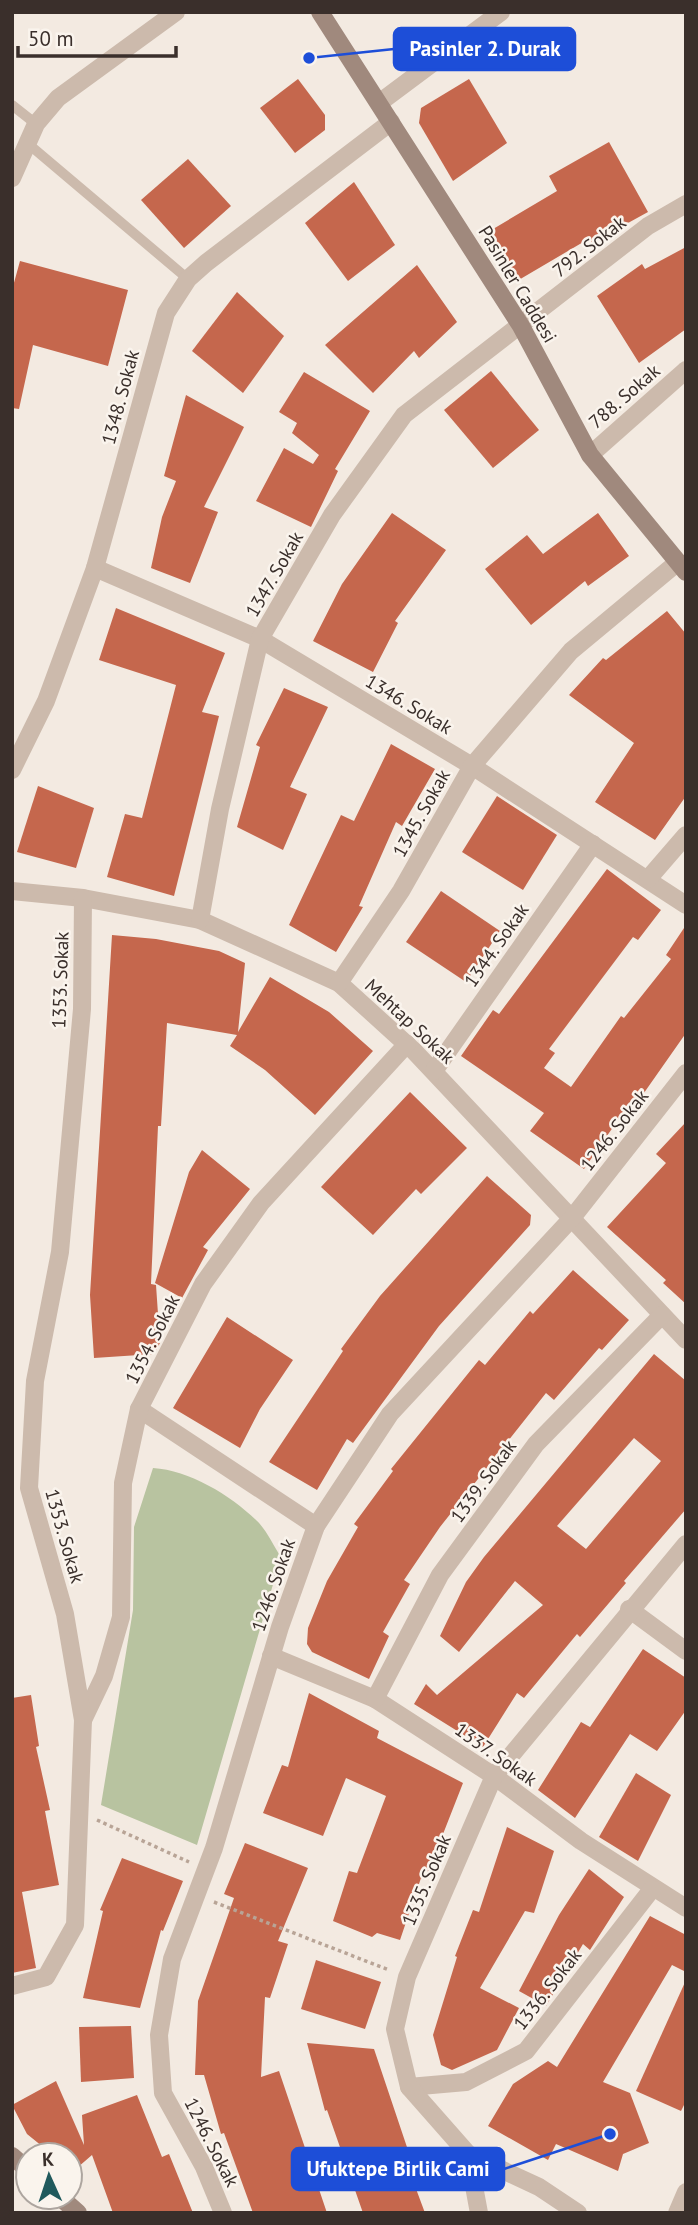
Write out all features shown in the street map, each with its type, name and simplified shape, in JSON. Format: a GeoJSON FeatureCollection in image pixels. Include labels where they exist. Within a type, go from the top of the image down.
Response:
{"type":"FeatureCollection","features":[{"type":"Feature","properties":{"kind":"street"},"geometry":{"type":"LineString","coordinates":[[12,178],[36,124],[58,98],[176,12]]}},
{"type":"Feature","properties":{"kind":"street","name":"Pasinler Caddesi"},"geometry":{"type":"LineString","coordinates":[[320,12],[521,326],[590,454],[682,567]]}},
{"type":"Feature","properties":{"kind":"street"},"geometry":{"type":"LineString","coordinates":[[379,103],[501,12]]}},
{"type":"Feature","properties":{"kind":"street","name":"1348. Sokak"},"geometry":{"type":"LineString","coordinates":[[13,766],[46,701],[95,568],[156,340],[166,313],[188,279],[391,122]]}},
{"type":"Feature","properties":{"kind":"street","name":"792. Sokak"},"geometry":{"type":"LineString","coordinates":[[521,326],[648,226],[686,204]]}},
{"type":"Feature","properties":{"kind":"street","name":"1347. Sokak"},"geometry":{"type":"LineString","coordinates":[[200,920],[220,809],[260,639],[332,515],[404,415],[521,326]]}},
{"type":"Feature","properties":{"kind":"street","name":"788. Sokak"},"geometry":{"type":"LineString","coordinates":[[590,454],[686,370]]}},
{"type":"Feature","properties":{"kind":"street","name":"1345. Sokak"},"geometry":{"type":"LineString","coordinates":[[339,983],[401,891],[472,766],[571,652],[682,567]]}},
{"type":"Feature","properties":{"kind":"street","name":"1346. Sokak"},"geometry":{"type":"LineString","coordinates":[[95,568],[260,639],[472,766],[686,905]]}},
{"type":"Feature","properties":{"kind":"street"},"geometry":{"type":"LineString","coordinates":[[648,879],[686,835]]}},
{"type":"Feature","properties":{"kind":"street","name":"1344. Sokak"},"geometry":{"type":"LineString","coordinates":[[434,1071],[593,844]]}},
{"type":"Feature","properties":{"kind":"street","name":"Mehtap Sokak"},"geometry":{"type":"LineString","coordinates":[[12,891],[83,898],[200,920],[339,983],[408,1044],[686,1340]]}},
{"type":"Feature","properties":{"kind":"street","name":"1353. Sokak"},"geometry":{"type":"LineString","coordinates":[[12,1986],[46,1977],[75,1925],[83,1720],[65,1614],[29,1488],[35,1381],[60,1252],[82,1009],[83,898]]}},
{"type":"Feature","properties":{"kind":"street","name":"1354. Sokak"},"geometry":{"type":"LineString","coordinates":[[83,1720],[104,1676],[121,1617],[124,1483],[139,1409],[203,1283],[261,1203],[408,1044]]}},
{"type":"Feature","properties":{"kind":"street","name":"1246. Sokak"},"geometry":{"type":"LineString","coordinates":[[223,2213],[204,2167],[163,2093],[159,2035],[172,1959],[206,1870],[271,1657],[316,1526],[390,1414],[572,1217],[685,1077]]}},
{"type":"Feature","properties":{"kind":"street","name":"1339. Sokak"},"geometry":{"type":"LineString","coordinates":[[375,1699],[440,1575],[536,1444],[662,1315]]}},
{"type":"Feature","properties":{"kind":"street"},"geometry":{"type":"LineString","coordinates":[[139,1409],[316,1526]]}},
{"type":"Feature","properties":{"kind":"street","name":"1335. Sokak"},"geometry":{"type":"LineString","coordinates":[[578,2213],[539,2187],[468,2154],[409,2087],[395,2029],[407,1977],[494,1776],[629,1609],[686,1544]]}},
{"type":"Feature","properties":{"kind":"street"},"geometry":{"type":"LineString","coordinates":[[629,1609],[686,1651]]}},
{"type":"Feature","properties":{"kind":"street","name":"1337. Sokak"},"geometry":{"type":"LineString","coordinates":[[271,1657],[375,1699],[494,1776],[581,1842],[686,1908]]}},
{"type":"Feature","properties":{"kind":"street","name":"1336. Sokak"},"geometry":{"type":"LineString","coordinates":[[409,2087],[466,2082],[526,2051],[652,1889]]}},
{"type":"Feature","properties":{"kind":"street"},"geometry":{"type":"LineString","coordinates":[[468,2154],[479,2213]]}},
{"type":"Feature","properties":{"kind":"street"},"geometry":{"type":"LineString","coordinates":[[677,2213],[686,2192]]}},
{"type":"Feature","properties":{"kind":"lane"},"geometry":{"type":"LineString","coordinates":[[12,105],[36,124]]}},
{"type":"Feature","properties":{"kind":"lane"},"geometry":{"type":"LineString","coordinates":[[26,142],[188,279]]}},
{"type":"Feature","properties":{"kind":"path"},"geometry":{"type":"LineString","coordinates":[[80,1812],[206,1870]]}},
{"type":"Feature","properties":{"kind":"path"},"geometry":{"type":"LineString","coordinates":[[196,1895],[407,1977]]}},
{"type":"Feature","properties":{"kind":"green space"},"geometry":{"type":"Polygon","coordinates":[[[153,1468],[181,1473],[208,1485],[234,1502],[260,1524],[281,1557],[197,1845],[101,1805],[133,1610],[134,1527],[153,1468]]]}},
{"type":"Feature","properties":{"kind":"building"},"geometry":{"type":"Polygon","coordinates":[[[298,79],[325,115],[325,130],[295,153],[260,108],[298,79]]]}},
{"type":"Feature","properties":{"kind":"building"},"geometry":{"type":"Polygon","coordinates":[[[469,79],[507,143],[453,181],[419,123],[421,108],[469,79]]]}},
{"type":"Feature","properties":{"kind":"building"},"geometry":{"type":"Polygon","coordinates":[[[609,142],[648,212],[588,245],[585,241],[517,281],[488,232],[557,191],[549,176],[609,142]]]}},
{"type":"Feature","properties":{"kind":"building"},"geometry":{"type":"Polygon","coordinates":[[[188,159],[231,206],[184,248],[141,200],[188,159]]]}},
{"type":"Feature","properties":{"kind":"building"},"geometry":{"type":"Polygon","coordinates":[[[354,182],[395,245],[348,281],[305,223],[354,182]]]}},
{"type":"Feature","properties":{"kind":"building"},"geometry":{"type":"Polygon","coordinates":[[[686,247],[686,329],[639,363],[597,296],[642,264],[645,269],[686,247]]]}},
{"type":"Feature","properties":{"kind":"building"},"geometry":{"type":"Polygon","coordinates":[[[20,261],[128,290],[108,366],[33,345],[19,409],[12,408],[12,290],[20,261]]]}},
{"type":"Feature","properties":{"kind":"building"},"geometry":{"type":"Polygon","coordinates":[[[417,265],[457,322],[419,358],[414,351],[373,393],[325,345],[417,265]]]}},
{"type":"Feature","properties":{"kind":"building"},"geometry":{"type":"Polygon","coordinates":[[[237,292],[284,336],[243,393],[192,351],[237,292]]]}},
{"type":"Feature","properties":{"kind":"building"},"geometry":{"type":"Polygon","coordinates":[[[491,371],[539,430],[493,468],[444,410],[491,371]]]}},
{"type":"Feature","properties":{"kind":"building"},"geometry":{"type":"Polygon","coordinates":[[[304,372],[370,411],[335,469],[338,471],[311,527],[256,501],[284,448],[313,464],[319,455],[292,433],[297,423],[279,412],[304,372]]]}},
{"type":"Feature","properties":{"kind":"building"},"geometry":{"type":"Polygon","coordinates":[[[186,395],[244,427],[204,507],[218,512],[190,583],[151,568],[162,517],[176,481],[164,476],[186,395]]]}},
{"type":"Feature","properties":{"kind":"building"},"geometry":{"type":"Polygon","coordinates":[[[392,513],[446,550],[395,621],[398,623],[373,672],[313,641],[342,584],[392,513]]]}},
{"type":"Feature","properties":{"kind":"building"},"geometry":{"type":"Polygon","coordinates":[[[598,513],[629,556],[588,586],[585,581],[531,625],[485,569],[527,535],[543,554],[598,513]]]}},
{"type":"Feature","properties":{"kind":"building"},"geometry":{"type":"Polygon","coordinates":[[[116,608],[225,653],[202,712],[219,716],[174,896],[107,877],[125,814],[142,818],[176,685],[99,660],[116,608]]]}},
{"type":"Feature","properties":{"kind":"building"},"geometry":{"type":"Polygon","coordinates":[[[667,611],[686,634],[686,796],[655,840],[595,802],[634,743],[569,695],[603,658],[606,660],[667,611]]]}},
{"type":"Feature","properties":{"kind":"building"},"geometry":{"type":"Polygon","coordinates":[[[284,688],[328,707],[290,787],[307,794],[283,850],[237,827],[260,747],[256,745],[284,688]]]}},
{"type":"Feature","properties":{"kind":"building"},"geometry":{"type":"Polygon","coordinates":[[[391,744],[435,769],[402,826],[396,822],[359,906],[363,907],[336,952],[289,925],[341,815],[354,821],[391,744]]]}},
{"type":"Feature","properties":{"kind":"building"},"geometry":{"type":"Polygon","coordinates":[[[38,786],[94,808],[76,868],[17,852],[38,786]]]}},
{"type":"Feature","properties":{"kind":"building"},"geometry":{"type":"Polygon","coordinates":[[[497,796],[557,835],[523,890],[462,852],[497,796]]]}},
{"type":"Feature","properties":{"kind":"building"},"geometry":{"type":"Polygon","coordinates":[[[607,869],[661,910],[638,940],[633,937],[549,1049],[555,1053],[544,1068],[571,1087],[621,1016],[624,1018],[671,959],[666,955],[686,925],[686,1033],[632,1110],[627,1107],[584,1169],[530,1131],[544,1113],[461,1056],[493,1010],[499,1014],[607,869]]]}},
{"type":"Feature","properties":{"kind":"building"},"geometry":{"type":"Polygon","coordinates":[[[441,891],[500,931],[466,982],[406,942],[441,891]]]}},
{"type":"Feature","properties":{"kind":"building"},"geometry":{"type":"Polygon","coordinates":[[[112,935],[156,939],[219,951],[245,963],[238,1032],[270,977],[329,1012],[373,1051],[315,1115],[265,1070],[230,1046],[237,1035],[167,1023],[161,1126],[158,1126],[151,1284],[156,1285],[160,1343],[154,1354],[94,1358],[90,1295],[112,935]]]}},
{"type":"Feature","properties":{"kind":"building"},"geometry":{"type":"Polygon","coordinates":[[[410,1092],[467,1148],[421,1194],[416,1189],[373,1235],[321,1187],[410,1092]]]}},
{"type":"Feature","properties":{"kind":"building"},"geometry":{"type":"Polygon","coordinates":[[[686,1122],[686,1304],[663,1283],[666,1280],[607,1227],[666,1163],[656,1154],[686,1122]]]}},
{"type":"Feature","properties":{"kind":"building"},"geometry":{"type":"Polygon","coordinates":[[[202,1150],[250,1189],[203,1247],[208,1250],[182,1298],[155,1283],[189,1172],[202,1150]]]}},
{"type":"Feature","properties":{"kind":"building"},"geometry":{"type":"Polygon","coordinates":[[[487,1176],[531,1215],[530,1225],[439,1326],[353,1443],[347,1439],[317,1490],[269,1462],[343,1351],[341,1349],[380,1296],[487,1176]]]}},
{"type":"Feature","properties":{"kind":"building"},"geometry":{"type":"Polygon","coordinates":[[[573,1270],[629,1320],[602,1350],[599,1348],[554,1400],[546,1393],[440,1527],[404,1580],[410,1584],[383,1632],[389,1636],[369,1679],[312,1652],[307,1644],[308,1628],[327,1581],[358,1527],[354,1524],[393,1471],[391,1469],[479,1360],[485,1365],[530,1311],[533,1314],[573,1270]]]}},
{"type":"Feature","properties":{"kind":"building"},"geometry":{"type":"Polygon","coordinates":[[[227,1317],[293,1360],[260,1409],[240,1448],[173,1408],[227,1317]]]}},
{"type":"Feature","properties":{"kind":"building"},"geometry":{"type":"Polygon","coordinates":[[[654,1354],[686,1381],[686,1509],[580,1637],[577,1634],[524,1698],[517,1693],[483,1747],[414,1704],[426,1684],[437,1695],[543,1605],[515,1581],[459,1652],[440,1636],[466,1582],[654,1354]],[[634,1438],[557,1526],[586,1549],[661,1461],[634,1438]]]}},
{"type":"Feature","properties":{"kind":"building"},"geometry":{"type":"Polygon","coordinates":[[[643,1649],[686,1678],[686,1710],[657,1751],[630,1734],[575,1818],[538,1790],[581,1722],[590,1727],[643,1649]]]}},
{"type":"Feature","properties":{"kind":"building"},"geometry":{"type":"Polygon","coordinates":[[[309,1693],[379,1731],[377,1738],[463,1783],[425,1880],[421,1878],[400,1940],[377,1933],[372,1937],[333,1921],[349,1871],[357,1873],[386,1796],[346,1778],[323,1836],[263,1813],[282,1765],[288,1767],[309,1693]]]}},
{"type":"Feature","properties":{"kind":"building"},"geometry":{"type":"Polygon","coordinates":[[[31,1695],[39,1746],[36,1747],[50,1810],[45,1811],[59,1885],[22,1892],[36,1968],[12,1973],[12,1698],[31,1695]]]}},
{"type":"Feature","properties":{"kind":"building"},"geometry":{"type":"Polygon","coordinates":[[[636,1773],[671,1795],[638,1861],[599,1837],[636,1773]]]}},
{"type":"Feature","properties":{"kind":"building"},"geometry":{"type":"Polygon","coordinates":[[[507,1827],[554,1851],[534,1913],[525,1911],[480,1988],[519,2008],[497,2050],[452,2070],[441,2065],[433,2035],[457,1957],[455,1956],[473,1910],[479,1912],[507,1827]]]}},
{"type":"Feature","properties":{"kind":"building"},"geometry":{"type":"Polygon","coordinates":[[[245,1843],[308,1868],[278,1941],[288,1944],[270,1998],[265,1997],[261,2077],[279,2071],[327,2213],[253,2213],[224,2133],[221,2134],[204,2075],[195,2075],[198,2001],[234,1898],[224,1894],[245,1843]]]}},
{"type":"Feature","properties":{"kind":"building"},"geometry":{"type":"Polygon","coordinates":[[[122,1858],[183,1881],[163,1931],[161,1930],[140,2008],[83,1998],[103,1911],[100,1910],[122,1858]]]}},
{"type":"Feature","properties":{"kind":"building"},"geometry":{"type":"Polygon","coordinates":[[[589,1869],[624,1897],[590,1950],[583,1944],[546,2006],[519,1991],[559,1915],[589,1869]]]}},
{"type":"Feature","properties":{"kind":"building"},"geometry":{"type":"Polygon","coordinates":[[[650,1916],[686,1935],[686,1972],[672,1965],[603,2082],[630,2093],[649,2143],[623,2154],[618,2171],[556,2144],[548,2160],[488,2126],[513,2084],[548,2061],[557,2067],[650,1916]]]}},
{"type":"Feature","properties":{"kind":"building"},"geometry":{"type":"Polygon","coordinates":[[[316,1960],[381,1982],[365,2029],[301,2009],[316,1960]]]}},
{"type":"Feature","properties":{"kind":"building"},"geometry":{"type":"Polygon","coordinates":[[[686,1980],[686,2101],[681,2111],[636,2091],[686,1980]]]}},
{"type":"Feature","properties":{"kind":"building"},"geometry":{"type":"Polygon","coordinates":[[[131,2026],[134,2078],[81,2082],[79,2027],[131,2026]]]}},
{"type":"Feature","properties":{"kind":"building"},"geometry":{"type":"Polygon","coordinates":[[[307,2043],[374,2049],[414,2168],[409,2170],[425,2213],[363,2213],[327,2110],[325,2111],[307,2043]]]}},
{"type":"Feature","properties":{"kind":"building"},"geometry":{"type":"Polygon","coordinates":[[[56,2081],[82,2141],[36,2141],[27,2134],[12,2105],[56,2081]]]}},
{"type":"Feature","properties":{"kind":"building"},"geometry":{"type":"Polygon","coordinates":[[[137,2095],[162,2157],[169,2154],[193,2213],[113,2213],[92,2155],[84,2162],[82,2115],[137,2095]]]}},
{"type":"Feature","properties":{"kind":"place","name":"Pasinler 2. Durak"},"geometry":{"type":"Point","coordinates":[309,58]}},
{"type":"Feature","properties":{"kind":"place","name":"Ufuktepe Birlik Cami"},"geometry":{"type":"Point","coordinates":[610,2134]}}]}
